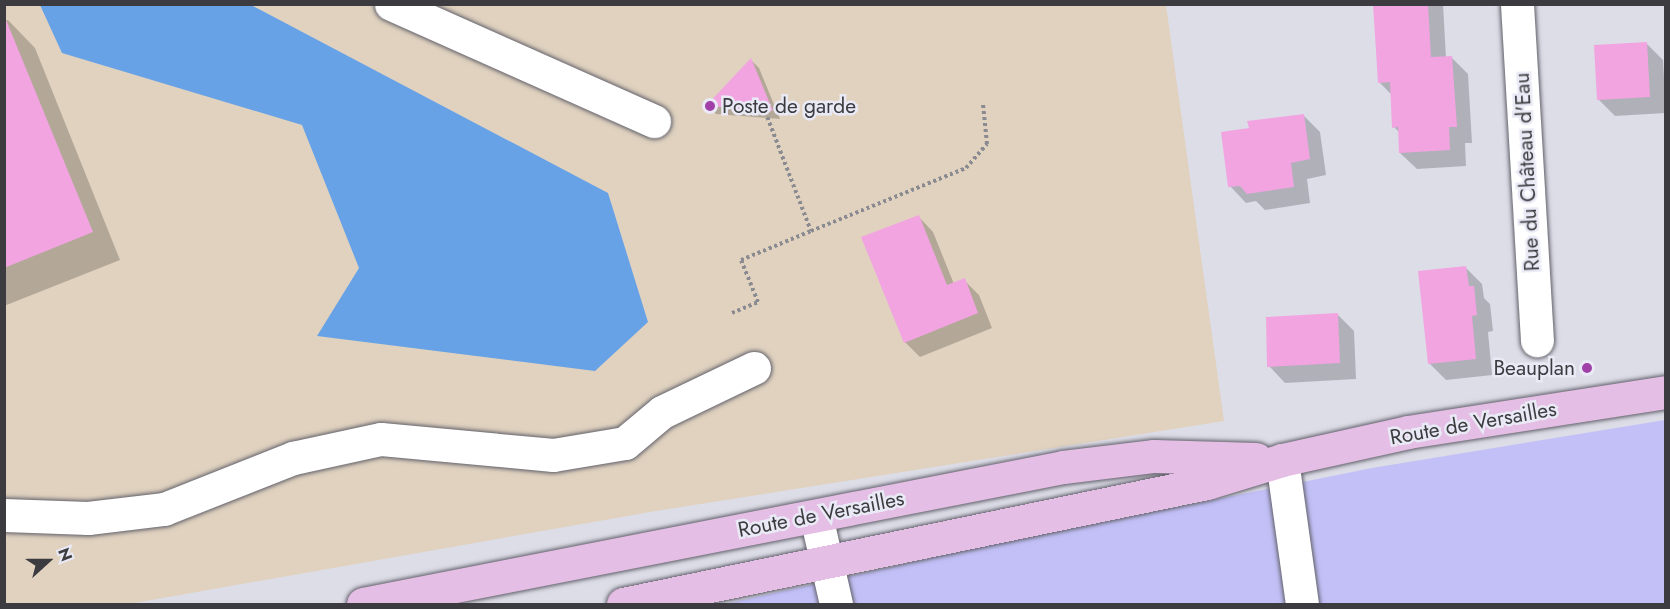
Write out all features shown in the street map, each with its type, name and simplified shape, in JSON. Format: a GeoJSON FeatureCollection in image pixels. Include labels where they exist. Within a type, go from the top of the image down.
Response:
{"type":"FeatureCollection","features":[{"type":"Feature","properties":{"kind":"main road","name":"Route de Versailles"},"geometry":{"type":"LineString","coordinates":[[623,604],[1207,483],[1282,460],[1408,432],[1665,392]]}},
{"type":"Feature","properties":{"kind":"main road","name":"Route de Versailles"},"geometry":{"type":"LineString","coordinates":[[363,604],[816,516],[1003,477],[1154,456],[1282,460]]}},
{"type":"Feature","properties":{"kind":"street"},"geometry":{"type":"LineString","coordinates":[[391,4],[654,121]]}},
{"type":"Feature","properties":{"kind":"street","name":"Rue du Château d'Eau"},"geometry":{"type":"LineString","coordinates":[[1517,4],[1538,340]]}},
{"type":"Feature","properties":{"kind":"street"},"geometry":{"type":"LineString","coordinates":[[4,515],[88,518],[164,509],[293,458],[381,439],[554,454],[625,443],[662,412],[754,368]]}},
{"type":"Feature","properties":{"kind":"street"},"geometry":{"type":"LineString","coordinates":[[1282,460],[1302,604]]}},
{"type":"Feature","properties":{"kind":"street"},"geometry":{"type":"LineString","coordinates":[[816,516],[836,604]]}},
{"type":"Feature","properties":{"kind":"path"},"geometry":{"type":"LineString","coordinates":[[732,313],[758,302],[741,260],[966,168],[987,144],[983,104]]}},
{"type":"Feature","properties":{"kind":"path"},"geometry":{"type":"LineString","coordinates":[[763,106],[811,231]]}},
{"type":"Feature","properties":{"kind":"shaded area"},"geometry":{"type":"Polygon","coordinates":[[[4,5],[1166,5],[1224,421],[656,511],[129,604],[5,604],[4,5]]]}},
{"type":"Feature","properties":{"kind":"shaded area"},"geometry":{"type":"Polygon","coordinates":[[[40,5],[251,5],[608,193],[648,322],[595,371],[317,336],[359,268],[302,125],[62,53],[40,5]]]}},
{"type":"Feature","properties":{"kind":"shaded area"},"geometry":{"type":"Polygon","coordinates":[[[1665,420],[1665,604],[724,604],[1008,541],[1372,468],[1665,420]]]}},
{"type":"Feature","properties":{"kind":"building"},"geometry":{"type":"Polygon","coordinates":[[[1373,4],[1428,4],[1431,57],[1452,56],[1457,127],[1449,127],[1450,150],[1399,153],[1398,127],[1392,128],[1390,82],[1378,83],[1373,4]]]}},
{"type":"Feature","properties":{"kind":"building"},"geometry":{"type":"Polygon","coordinates":[[[4,15],[93,232],[4,268],[4,15]]]}},
{"type":"Feature","properties":{"kind":"building"},"geometry":{"type":"Polygon","coordinates":[[[1647,42],[1650,97],[1597,100],[1594,45],[1647,42]]]}},
{"type":"Feature","properties":{"kind":"building"},"geometry":{"type":"Polygon","coordinates":[[[751,58],[773,111],[706,106],[751,58]]]}},
{"type":"Feature","properties":{"kind":"building"},"geometry":{"type":"Polygon","coordinates":[[[1304,114],[1310,159],[1291,163],[1294,187],[1247,194],[1240,186],[1228,187],[1221,132],[1249,128],[1247,121],[1304,114]]]}},
{"type":"Feature","properties":{"kind":"building"},"geometry":{"type":"Polygon","coordinates":[[[919,215],[947,285],[965,278],[978,313],[904,343],[861,237],[919,215]]]}},
{"type":"Feature","properties":{"kind":"building"},"geometry":{"type":"Polygon","coordinates":[[[1466,266],[1469,286],[1474,286],[1477,315],[1472,316],[1476,359],[1428,364],[1418,271],[1466,266]]]}},
{"type":"Feature","properties":{"kind":"building"},"geometry":{"type":"Polygon","coordinates":[[[1338,313],[1340,363],[1267,367],[1266,317],[1338,313]]]}},
{"type":"Feature","properties":{"kind":"place","name":"Poste de garde"},"geometry":{"type":"Point","coordinates":[710,106]}},
{"type":"Feature","properties":{"kind":"place","name":"Beauplan"},"geometry":{"type":"Point","coordinates":[1587,368]}}]}
